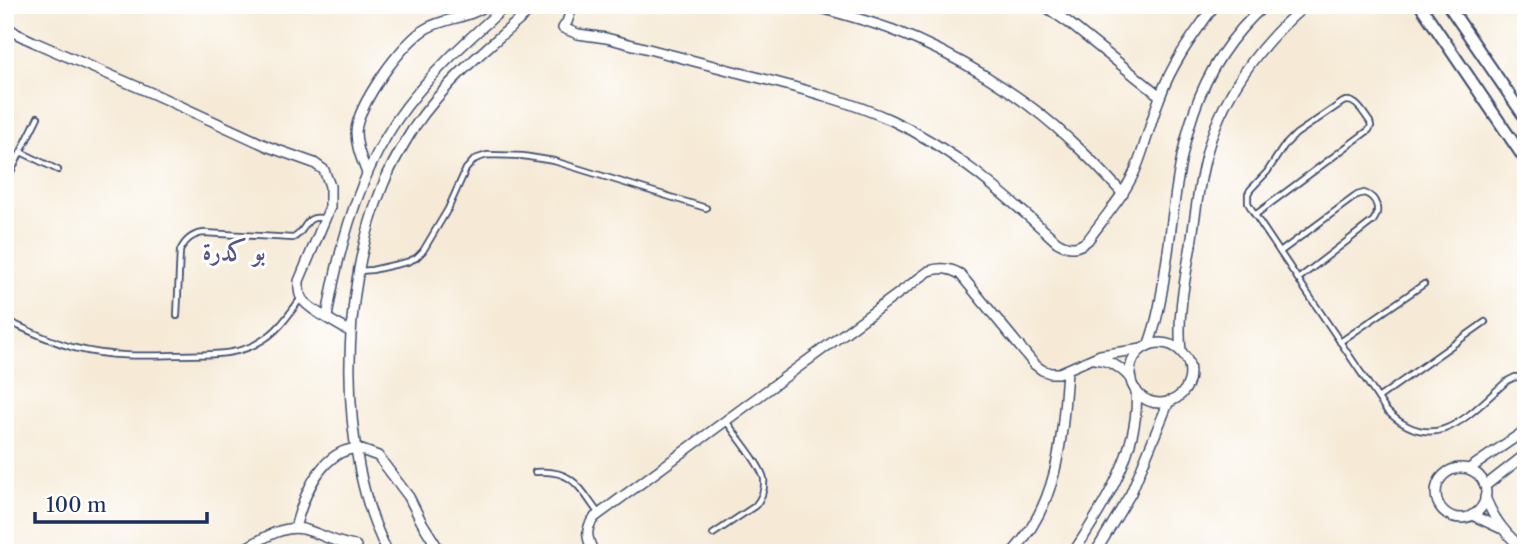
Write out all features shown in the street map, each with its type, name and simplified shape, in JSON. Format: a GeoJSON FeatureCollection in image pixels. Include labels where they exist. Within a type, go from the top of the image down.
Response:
{"type":"FeatureCollection","features":[{"type":"Feature","properties":{"kind":"street"},"geometry":{"type":"LineString","coordinates":[[367,173],[356,140],[358,120],[365,103],[399,53],[413,38],[429,27],[467,17],[487,5]]}},
{"type":"Feature","properties":{"kind":"street"},"geometry":{"type":"LineString","coordinates":[[327,317],[346,230],[367,173],[395,121],[459,48],[507,5]]}},
{"type":"Feature","properties":{"kind":"street"},"geometry":{"type":"LineString","coordinates":[[388,553],[372,519],[366,498],[356,448],[350,393],[351,332],[359,271],[377,200],[392,164],[442,91],[537,5]]}},
{"type":"Feature","properties":{"kind":"street"},"geometry":{"type":"LineString","coordinates":[[573,5],[562,28],[578,34],[606,38],[794,87],[890,120],[934,143],[970,167],[1057,242],[1073,248],[1088,240],[1123,194],[1143,151],[1160,96],[1185,47],[1215,5]]}},
{"type":"Feature","properties":{"kind":"street"},"geometry":{"type":"LineString","coordinates":[[810,5],[892,30],[971,68],[1038,113],[1069,139],[1123,194]]}},
{"type":"Feature","properties":{"kind":"street"},"geometry":{"type":"LineString","coordinates":[[1042,5],[1069,23],[1160,96]]}},
{"type":"Feature","properties":{"kind":"street"},"geometry":{"type":"LineString","coordinates":[[1131,379],[1132,363],[1145,347],[1160,306],[1179,169],[1193,111],[1221,55],[1265,5]]}},
{"type":"Feature","properties":{"kind":"street"},"geometry":{"type":"LineString","coordinates":[[1181,351],[1181,301],[1202,175],[1211,139],[1226,103],[1247,70],[1275,34],[1306,5]]}},
{"type":"Feature","properties":{"kind":"street"},"geometry":{"type":"LineString","coordinates":[[1420,5],[1526,161]]}},
{"type":"Feature","properties":{"kind":"street"},"geometry":{"type":"LineString","coordinates":[[1448,5],[1526,119]]}},
{"type":"Feature","properties":{"kind":"street"},"geometry":{"type":"LineString","coordinates":[[5,25],[34,42],[269,147],[314,163],[324,170],[330,186],[330,207],[299,281],[299,289],[301,298],[308,305],[351,332]]}},
{"type":"Feature","properties":{"kind":"street"},"geometry":{"type":"LineString","coordinates":[[594,553],[588,542],[587,531],[599,514],[929,271],[941,268],[954,270],[965,278],[1034,364],[1042,370],[1059,373],[1067,371],[1088,359],[1100,355],[1165,343],[1181,351],[1188,361],[1189,382],[1181,394],[1169,401],[1154,402],[1141,396],[1126,373],[1107,361],[1088,359]]}},
{"type":"Feature","properties":{"kind":"street"},"geometry":{"type":"LineString","coordinates":[[1012,553],[1036,520],[1050,490],[1059,448],[1067,371]]}},
{"type":"Feature","properties":{"kind":"street"},"geometry":{"type":"LineString","coordinates":[[1073,553],[1111,488],[1130,444],[1136,416],[1136,390]]}},
{"type":"Feature","properties":{"kind":"street"},"geometry":{"type":"LineString","coordinates":[[1095,553],[1131,493],[1169,401]]}},
{"type":"Feature","properties":{"kind":"street"},"geometry":{"type":"LineString","coordinates":[[1469,470],[1526,430]]}},
{"type":"Feature","properties":{"kind":"street"},"geometry":{"type":"LineString","coordinates":[[295,528],[305,497],[322,468],[339,453],[356,448],[378,456],[409,497],[441,553]]}},
{"type":"Feature","properties":{"kind":"street"},"geometry":{"type":"LineString","coordinates":[[1485,486],[1526,454]]}},
{"type":"Feature","properties":{"kind":"street"},"geometry":{"type":"LineString","coordinates":[[1462,468],[1476,473],[1485,486],[1483,504],[1472,515],[1465,517],[1451,516],[1440,506],[1436,492],[1441,477],[1447,472],[1462,468]]}},
{"type":"Feature","properties":{"kind":"street"},"geometry":{"type":"LineString","coordinates":[[1485,497],[1502,529],[1526,552]]}},
{"type":"Feature","properties":{"kind":"street"},"geometry":{"type":"LineString","coordinates":[[1472,515],[1502,529]]}},
{"type":"Feature","properties":{"kind":"street"},"geometry":{"type":"LineString","coordinates":[[237,553],[277,533],[295,528],[340,549],[356,546]]}},
{"type":"Feature","properties":{"kind":"lane"},"geometry":{"type":"LineString","coordinates":[[1255,215],[1369,130],[1370,122],[1353,102],[1343,102],[1303,128],[1290,140],[1248,194],[1248,203],[1255,215],[1386,410],[1396,420],[1408,427],[1434,432],[1468,417],[1507,380],[1515,377],[1526,378]]}},
{"type":"Feature","properties":{"kind":"lane"},"geometry":{"type":"LineString","coordinates":[[5,184],[38,117]]}},
{"type":"Feature","properties":{"kind":"lane"},"geometry":{"type":"LineString","coordinates":[[21,152],[58,170]]}},
{"type":"Feature","properties":{"kind":"lane"},"geometry":{"type":"LineString","coordinates":[[359,271],[407,262],[424,251],[448,209],[466,169],[475,159],[487,155],[523,156],[554,161],[706,208]]}},
{"type":"Feature","properties":{"kind":"lane"},"geometry":{"type":"LineString","coordinates":[[1280,252],[1357,195],[1364,193],[1376,204],[1378,211],[1373,221],[1298,279]]}},
{"type":"Feature","properties":{"kind":"lane"},"geometry":{"type":"LineString","coordinates":[[177,316],[180,251],[191,236],[204,233],[293,238],[300,234],[307,221],[325,219]]}},
{"type":"Feature","properties":{"kind":"lane"},"geometry":{"type":"LineString","coordinates":[[1340,342],[1423,284]]}},
{"type":"Feature","properties":{"kind":"lane"},"geometry":{"type":"LineString","coordinates":[[5,320],[73,348],[103,354],[219,354],[261,342],[278,328],[301,298]]}},
{"type":"Feature","properties":{"kind":"lane"},"geometry":{"type":"LineString","coordinates":[[1378,398],[1485,322]]}},
{"type":"Feature","properties":{"kind":"lane"},"geometry":{"type":"LineString","coordinates":[[713,534],[758,503],[764,486],[764,478],[759,468],[725,420]]}},
{"type":"Feature","properties":{"kind":"lane"},"geometry":{"type":"LineString","coordinates":[[535,472],[551,471],[569,478],[599,514]]}},
{"type":"Feature","properties":{"kind":"district","name":"بو كدرة"},"geometry":{"type":"Point","coordinates":[234,251]}}]}
